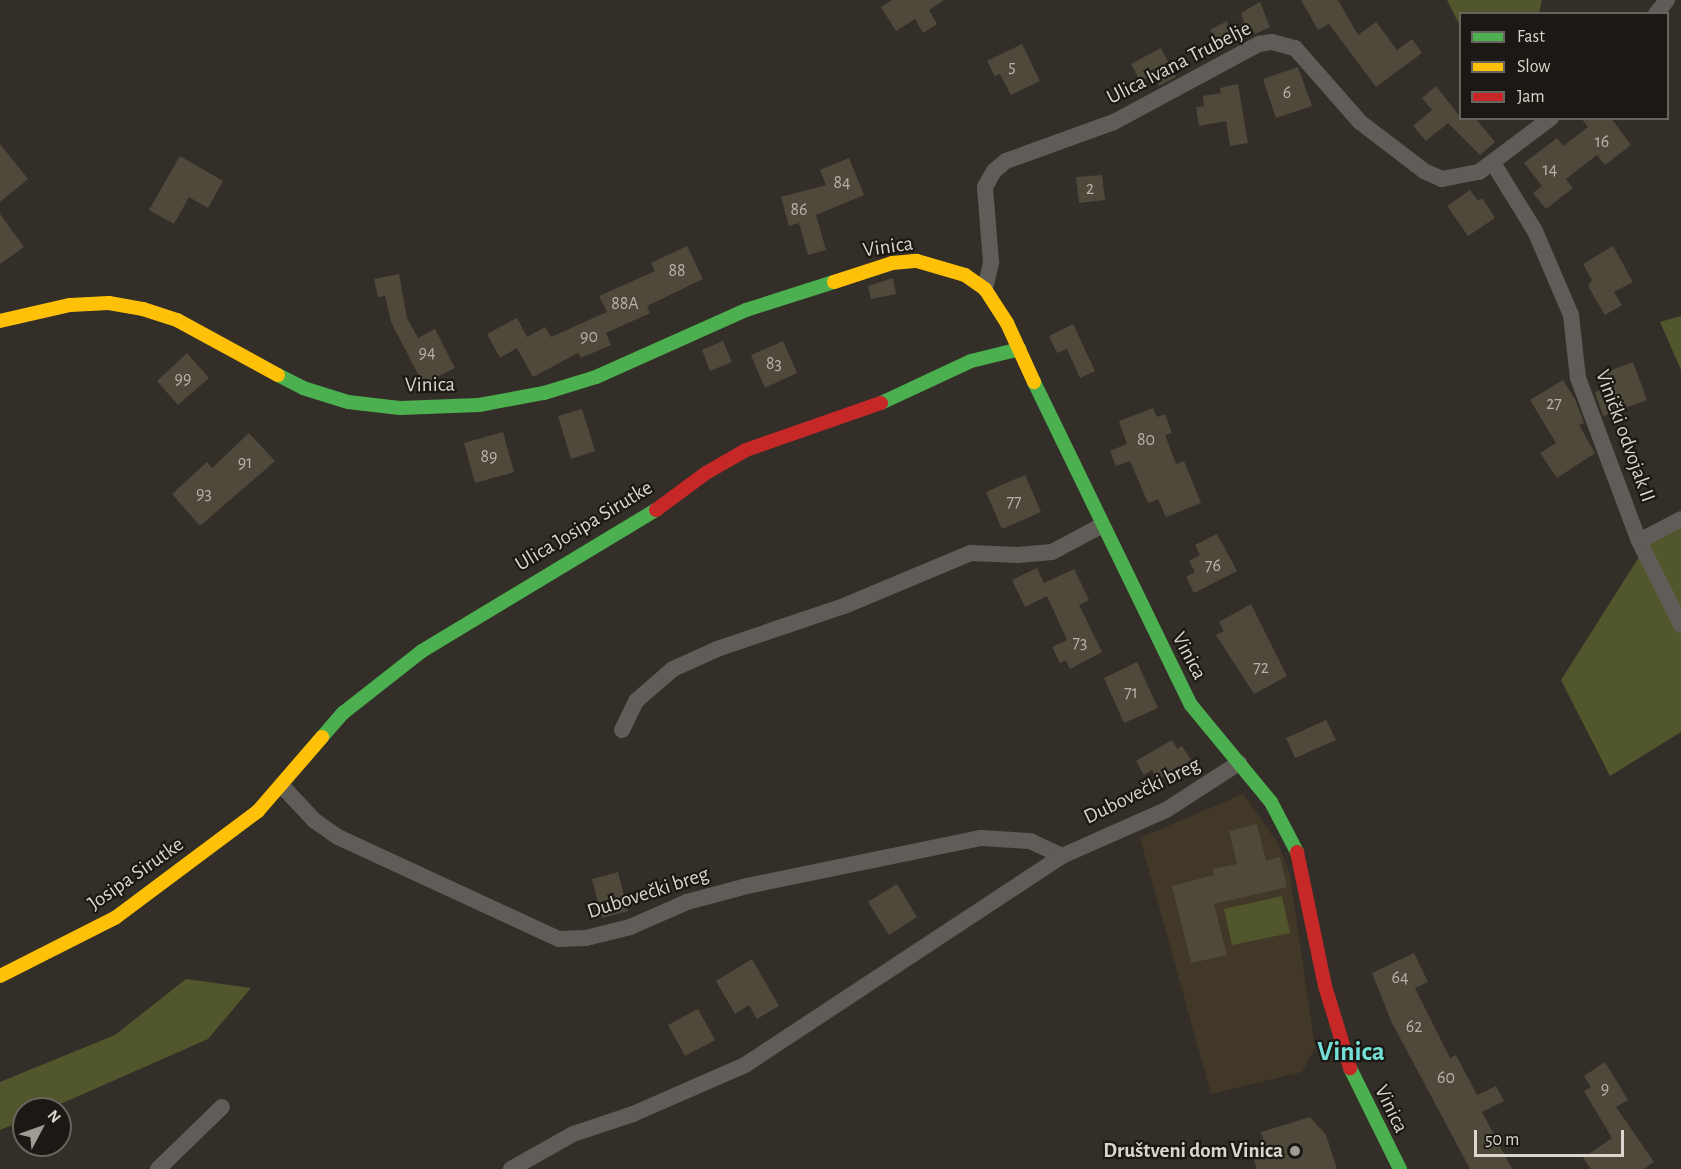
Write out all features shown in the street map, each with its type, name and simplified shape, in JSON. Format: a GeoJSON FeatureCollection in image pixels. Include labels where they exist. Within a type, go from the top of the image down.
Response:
{"type":"FeatureCollection","features":[{"type":"Feature","properties":{"kind":"street"},"geometry":{"type":"LineString","coordinates":[[1658,12],[1668,0]]}},
{"type":"Feature","properties":{"kind":"street","name":"Ulica Ivana Trubelje"},"geometry":{"type":"LineString","coordinates":[[985,289],[991,262],[984,187],[994,171],[1006,161],[1114,122],[1259,44],[1272,42],[1295,48],[1360,122],[1424,171],[1442,179],[1458,179],[1493,163],[1548,120]]}},
{"type":"Feature","properties":{"kind":"street","name":"Vinički odvojak II"},"geometry":{"type":"LineString","coordinates":[[1493,163],[1535,231],[1571,315],[1578,378],[1639,541],[1681,625]]}},
{"type":"Feature","properties":{"kind":"street","name":"Vinica"},"geometry":{"type":"LineString","coordinates":[[0,321],[70,305],[109,303],[143,309],[177,320],[303,388],[348,402],[400,408],[479,405],[544,393],[646,357],[746,310],[892,263],[917,261],[941,266],[985,289],[1020,349],[1101,526],[1191,705],[1271,802],[1297,853],[1325,986],[1346,1057],[1370,1115],[1400,1169]]}},
{"type":"Feature","properties":{"kind":"street","name":"Ulica Josipa Sirutke"},"geometry":{"type":"LineString","coordinates":[[282,786],[343,713],[422,651],[635,526],[706,473],[746,450],[857,415],[972,361],[1020,349]]}},
{"type":"Feature","properties":{"kind":"street"},"geometry":{"type":"LineString","coordinates":[[1639,541],[1681,519]]}},
{"type":"Feature","properties":{"kind":"street"},"geometry":{"type":"LineString","coordinates":[[622,730],[636,701],[673,669],[717,650],[844,606],[971,553],[1018,555],[1052,552],[1101,526]]}},
{"type":"Feature","properties":{"kind":"street","name":"Dubovečki breg"},"geometry":{"type":"LineString","coordinates":[[511,1169],[573,1134],[633,1114],[746,1065],[1062,855],[1166,810],[1239,763]]}},
{"type":"Feature","properties":{"kind":"street","name":"Dubovečki breg"},"geometry":{"type":"LineString","coordinates":[[282,786],[315,821],[338,837],[559,939],[586,938],[630,927],[687,902],[747,886],[981,838],[1030,841],[1062,855]]}},
{"type":"Feature","properties":{"kind":"street","name":"Josipa Sirutke"},"geometry":{"type":"LineString","coordinates":[[0,976],[115,918],[258,811],[282,786]]}},
{"type":"Feature","properties":{"kind":"street"},"geometry":{"type":"LineString","coordinates":[[158,1169],[222,1107]]}},
{"type":"Feature","properties":{"kind":"shaded area"},"geometry":{"type":"Polygon","coordinates":[[[1243,794],[1279,845],[1290,875],[1315,1048],[1302,1072],[1211,1094],[1140,838],[1243,794]]]}},
{"type":"Feature","properties":{"kind":"green space"},"geometry":{"type":"Polygon","coordinates":[[[1447,0],[1542,0],[1539,12],[1459,12],[1459,24],[1447,0]]]}},
{"type":"Feature","properties":{"kind":"green space"},"geometry":{"type":"Polygon","coordinates":[[[1681,316],[1681,370],[1660,322],[1681,316]]]}},
{"type":"Feature","properties":{"kind":"green space"},"geometry":{"type":"Polygon","coordinates":[[[1681,512],[1681,732],[1610,776],[1561,680],[1660,524],[1681,512]]]}},
{"type":"Feature","properties":{"kind":"green space"},"geometry":{"type":"Polygon","coordinates":[[[1282,896],[1290,933],[1232,945],[1224,909],[1282,896]]]}},
{"type":"Feature","properties":{"kind":"green space"},"geometry":{"type":"Polygon","coordinates":[[[186,979],[251,988],[208,1039],[72,1099],[72,1097],[12,1097],[12,1125],[0,1130],[0,1082],[115,1035],[186,979]]]}},
{"type":"Feature","properties":{"kind":"building"},"geometry":{"type":"Polygon","coordinates":[[[892,0],[944,0],[929,10],[937,24],[923,33],[915,19],[896,31],[881,7],[892,0]]]}},
{"type":"Feature","properties":{"kind":"building"},"geometry":{"type":"Polygon","coordinates":[[[1301,0],[1338,0],[1358,35],[1376,22],[1397,50],[1412,39],[1422,53],[1376,87],[1329,24],[1318,30],[1301,0]]]}},
{"type":"Feature","properties":{"kind":"building"},"geometry":{"type":"Polygon","coordinates":[[[1260,2],[1270,27],[1255,34],[1252,29],[1247,32],[1241,13],[1260,2]]]}},
{"type":"Feature","properties":{"kind":"building"},"geometry":{"type":"Polygon","coordinates":[[[1227,21],[1230,41],[1219,47],[1210,30],[1227,21]]]}},
{"type":"Feature","properties":{"kind":"building"},"geometry":{"type":"Polygon","coordinates":[[[1022,44],[1040,81],[1011,95],[1000,74],[995,76],[987,61],[1022,44]]]}},
{"type":"Feature","properties":{"kind":"building"},"geometry":{"type":"Polygon","coordinates":[[[1161,48],[1176,77],[1159,86],[1153,75],[1140,81],[1131,64],[1161,48]]]}},
{"type":"Feature","properties":{"kind":"building"},"geometry":{"type":"Polygon","coordinates":[[[1298,67],[1312,106],[1276,118],[1263,79],[1298,67]]]}},
{"type":"Feature","properties":{"kind":"building"},"geometry":{"type":"Polygon","coordinates":[[[1238,84],[1248,143],[1230,146],[1226,121],[1199,126],[1196,107],[1204,106],[1203,96],[1221,93],[1220,88],[1238,84]]]}},
{"type":"Feature","properties":{"kind":"building"},"geometry":{"type":"Polygon","coordinates":[[[1436,86],[1459,115],[1459,120],[1477,120],[1495,142],[1480,155],[1448,123],[1426,141],[1413,126],[1432,110],[1422,98],[1436,86]]]}},
{"type":"Feature","properties":{"kind":"building"},"geometry":{"type":"Polygon","coordinates":[[[1583,120],[1612,120],[1631,145],[1605,165],[1597,155],[1566,179],[1573,188],[1546,209],[1533,193],[1542,186],[1524,163],[1557,138],[1563,146],[1588,127],[1583,120]]]}},
{"type":"Feature","properties":{"kind":"building"},"geometry":{"type":"Polygon","coordinates":[[[0,144],[28,179],[0,202],[0,144]]]}},
{"type":"Feature","properties":{"kind":"building"},"geometry":{"type":"Polygon","coordinates":[[[180,156],[223,181],[208,208],[189,197],[174,224],[149,210],[180,156]]]}},
{"type":"Feature","properties":{"kind":"building"},"geometry":{"type":"Polygon","coordinates":[[[849,158],[864,195],[816,215],[826,250],[808,255],[799,223],[789,226],[781,197],[826,185],[820,170],[849,158]]]}},
{"type":"Feature","properties":{"kind":"building"},"geometry":{"type":"Polygon","coordinates":[[[1102,175],[1105,200],[1079,203],[1076,177],[1102,175]]]}},
{"type":"Feature","properties":{"kind":"building"},"geometry":{"type":"Polygon","coordinates":[[[1470,190],[1478,201],[1482,198],[1495,218],[1468,236],[1447,206],[1470,190]]]}},
{"type":"Feature","properties":{"kind":"building"},"geometry":{"type":"Polygon","coordinates":[[[0,214],[24,247],[0,264],[0,214]]]}},
{"type":"Feature","properties":{"kind":"building"},"geometry":{"type":"Polygon","coordinates":[[[687,246],[703,279],[647,306],[650,313],[606,333],[611,345],[581,358],[578,353],[533,377],[517,348],[500,358],[487,334],[517,318],[527,337],[545,327],[551,337],[607,312],[599,296],[655,271],[651,263],[687,246]]]}},
{"type":"Feature","properties":{"kind":"building"},"geometry":{"type":"Polygon","coordinates":[[[1613,246],[1633,282],[1614,292],[1622,305],[1605,315],[1588,286],[1592,280],[1583,264],[1613,246]]]}},
{"type":"Feature","properties":{"kind":"building"},"geometry":{"type":"Polygon","coordinates":[[[399,274],[407,318],[418,338],[435,329],[455,368],[423,384],[391,322],[385,296],[378,297],[374,279],[399,274]]]}},
{"type":"Feature","properties":{"kind":"building"},"geometry":{"type":"Polygon","coordinates":[[[893,278],[896,294],[871,299],[868,286],[893,278]]]}},
{"type":"Feature","properties":{"kind":"building"},"geometry":{"type":"Polygon","coordinates":[[[1073,324],[1095,371],[1080,378],[1067,349],[1057,353],[1049,336],[1073,324]]]}},
{"type":"Feature","properties":{"kind":"building"},"geometry":{"type":"Polygon","coordinates":[[[723,341],[732,362],[710,371],[702,350],[723,341]]]}},
{"type":"Feature","properties":{"kind":"building"},"geometry":{"type":"Polygon","coordinates":[[[783,341],[797,373],[765,388],[751,355],[783,341]]]}},
{"type":"Feature","properties":{"kind":"building"},"geometry":{"type":"Polygon","coordinates":[[[187,353],[209,378],[178,405],[157,381],[187,353]]]}},
{"type":"Feature","properties":{"kind":"building"},"geometry":{"type":"Polygon","coordinates":[[[1633,362],[1647,400],[1603,416],[1595,392],[1606,388],[1601,374],[1633,362]]]}},
{"type":"Feature","properties":{"kind":"building"},"geometry":{"type":"Polygon","coordinates":[[[1563,380],[1575,399],[1584,423],[1579,425],[1595,453],[1557,478],[1540,453],[1556,443],[1530,400],[1563,380]]]}},
{"type":"Feature","properties":{"kind":"building"},"geometry":{"type":"Polygon","coordinates":[[[1153,408],[1157,417],[1165,414],[1172,433],[1165,435],[1176,464],[1184,461],[1201,503],[1166,517],[1158,499],[1148,503],[1130,461],[1116,466],[1110,451],[1127,444],[1119,421],[1153,408]]]}},
{"type":"Feature","properties":{"kind":"building"},"geometry":{"type":"Polygon","coordinates":[[[582,409],[595,451],[571,459],[558,416],[582,409]]]}},
{"type":"Feature","properties":{"kind":"building"},"geometry":{"type":"Polygon","coordinates":[[[503,432],[514,472],[475,483],[464,443],[503,432]]]}},
{"type":"Feature","properties":{"kind":"building"},"geometry":{"type":"Polygon","coordinates":[[[249,433],[275,461],[200,526],[172,494],[207,462],[212,468],[249,433]]]}},
{"type":"Feature","properties":{"kind":"building"},"geometry":{"type":"Polygon","coordinates":[[[1025,475],[1041,512],[1002,529],[986,492],[1025,475]]]}},
{"type":"Feature","properties":{"kind":"building"},"geometry":{"type":"Polygon","coordinates":[[[1217,534],[1237,571],[1194,593],[1186,577],[1195,572],[1189,561],[1200,555],[1195,545],[1217,534]]]}},
{"type":"Feature","properties":{"kind":"building"},"geometry":{"type":"Polygon","coordinates":[[[1037,568],[1044,583],[1074,569],[1089,600],[1079,605],[1102,652],[1070,669],[1066,660],[1060,663],[1052,647],[1067,640],[1047,596],[1025,607],[1012,580],[1037,568]]]}},
{"type":"Feature","properties":{"kind":"building"},"geometry":{"type":"Polygon","coordinates":[[[1251,604],[1287,676],[1254,694],[1216,635],[1224,631],[1219,622],[1251,604]]]}},
{"type":"Feature","properties":{"kind":"building"},"geometry":{"type":"Polygon","coordinates":[[[1137,662],[1158,708],[1124,723],[1104,678],[1137,662]]]}},
{"type":"Feature","properties":{"kind":"building"},"geometry":{"type":"Polygon","coordinates":[[[1326,720],[1336,740],[1295,758],[1286,738],[1326,720]]]}},
{"type":"Feature","properties":{"kind":"building"},"geometry":{"type":"Polygon","coordinates":[[[1172,740],[1177,749],[1182,746],[1191,760],[1158,780],[1152,770],[1144,775],[1136,761],[1172,740]]]}},
{"type":"Feature","properties":{"kind":"building"},"geometry":{"type":"Polygon","coordinates":[[[1257,824],[1266,861],[1280,857],[1287,887],[1214,904],[1227,955],[1191,963],[1172,886],[1214,875],[1213,869],[1237,864],[1229,831],[1257,824]]]}},
{"type":"Feature","properties":{"kind":"building"},"geometry":{"type":"Polygon","coordinates":[[[618,872],[628,911],[602,918],[592,879],[618,872]]]}},
{"type":"Feature","properties":{"kind":"building"},"geometry":{"type":"Polygon","coordinates":[[[897,884],[917,917],[889,935],[868,902],[897,884]]]}},
{"type":"Feature","properties":{"kind":"building"},"geometry":{"type":"Polygon","coordinates":[[[1414,953],[1428,982],[1415,988],[1450,1058],[1456,1055],[1477,1095],[1496,1086],[1504,1101],[1482,1112],[1512,1169],[1470,1169],[1391,1021],[1372,973],[1414,953]]]}},
{"type":"Feature","properties":{"kind":"building"},"geometry":{"type":"Polygon","coordinates":[[[752,959],[779,1006],[757,1019],[749,1005],[735,1014],[716,981],[752,959]]]}},
{"type":"Feature","properties":{"kind":"building"},"geometry":{"type":"Polygon","coordinates":[[[698,1009],[715,1040],[685,1056],[668,1025],[698,1009]]]}},
{"type":"Feature","properties":{"kind":"building"},"geometry":{"type":"Polygon","coordinates":[[[1605,1062],[1628,1100],[1616,1107],[1654,1162],[1644,1169],[1591,1169],[1583,1158],[1612,1138],[1584,1091],[1591,1087],[1584,1076],[1605,1062]]]}},
{"type":"Feature","properties":{"kind":"building","name":"Društveni dom Vinica"},"geometry":{"type":"Polygon","coordinates":[[[1310,1117],[1326,1135],[1337,1169],[1257,1169],[1254,1161],[1264,1142],[1261,1132],[1310,1117]]]}},
{"type":"Feature","properties":{"kind":"traffic: fast"},"geometry":{"type":"LineString","coordinates":[[278,375],[303,388],[348,402],[400,408],[479,405],[544,393],[596,377],[746,310],[834,282]]}},
{"type":"Feature","properties":{"kind":"traffic: fast"},"geometry":{"type":"LineString","coordinates":[[881,403],[971,361],[1020,349]]}},
{"type":"Feature","properties":{"kind":"traffic: fast"},"geometry":{"type":"LineString","coordinates":[[1034,382],[1191,705],[1271,802],[1297,852]]}},
{"type":"Feature","properties":{"kind":"traffic: fast"},"geometry":{"type":"LineString","coordinates":[[322,737],[343,713],[422,651],[656,510]]}},
{"type":"Feature","properties":{"kind":"traffic: fast"},"geometry":{"type":"LineString","coordinates":[[1350,1068],[1400,1169]]}},
{"type":"Feature","properties":{"kind":"traffic: slow"},"geometry":{"type":"LineString","coordinates":[[834,282],[892,263],[917,261],[965,275],[985,289],[1007,323],[1034,382]]}},
{"type":"Feature","properties":{"kind":"traffic: slow"},"geometry":{"type":"LineString","coordinates":[[0,321],[70,305],[109,303],[143,309],[177,320],[278,375]]}},
{"type":"Feature","properties":{"kind":"traffic: slow"},"geometry":{"type":"LineString","coordinates":[[0,976],[115,918],[258,811],[322,737]]}},
{"type":"Feature","properties":{"kind":"traffic: jam"},"geometry":{"type":"LineString","coordinates":[[656,510],[706,473],[746,450],[881,403]]}},
{"type":"Feature","properties":{"kind":"traffic: jam"},"geometry":{"type":"LineString","coordinates":[[1297,852],[1325,986],[1350,1068]]}},
{"type":"Feature","properties":{"kind":"place","name":"Društveni dom Vinica"},"geometry":{"type":"Point","coordinates":[1295,1151]}},
{"type":"Feature","properties":{"kind":"district","name":"Vinica"},"geometry":{"type":"Point","coordinates":[1351,1052]}}]}
